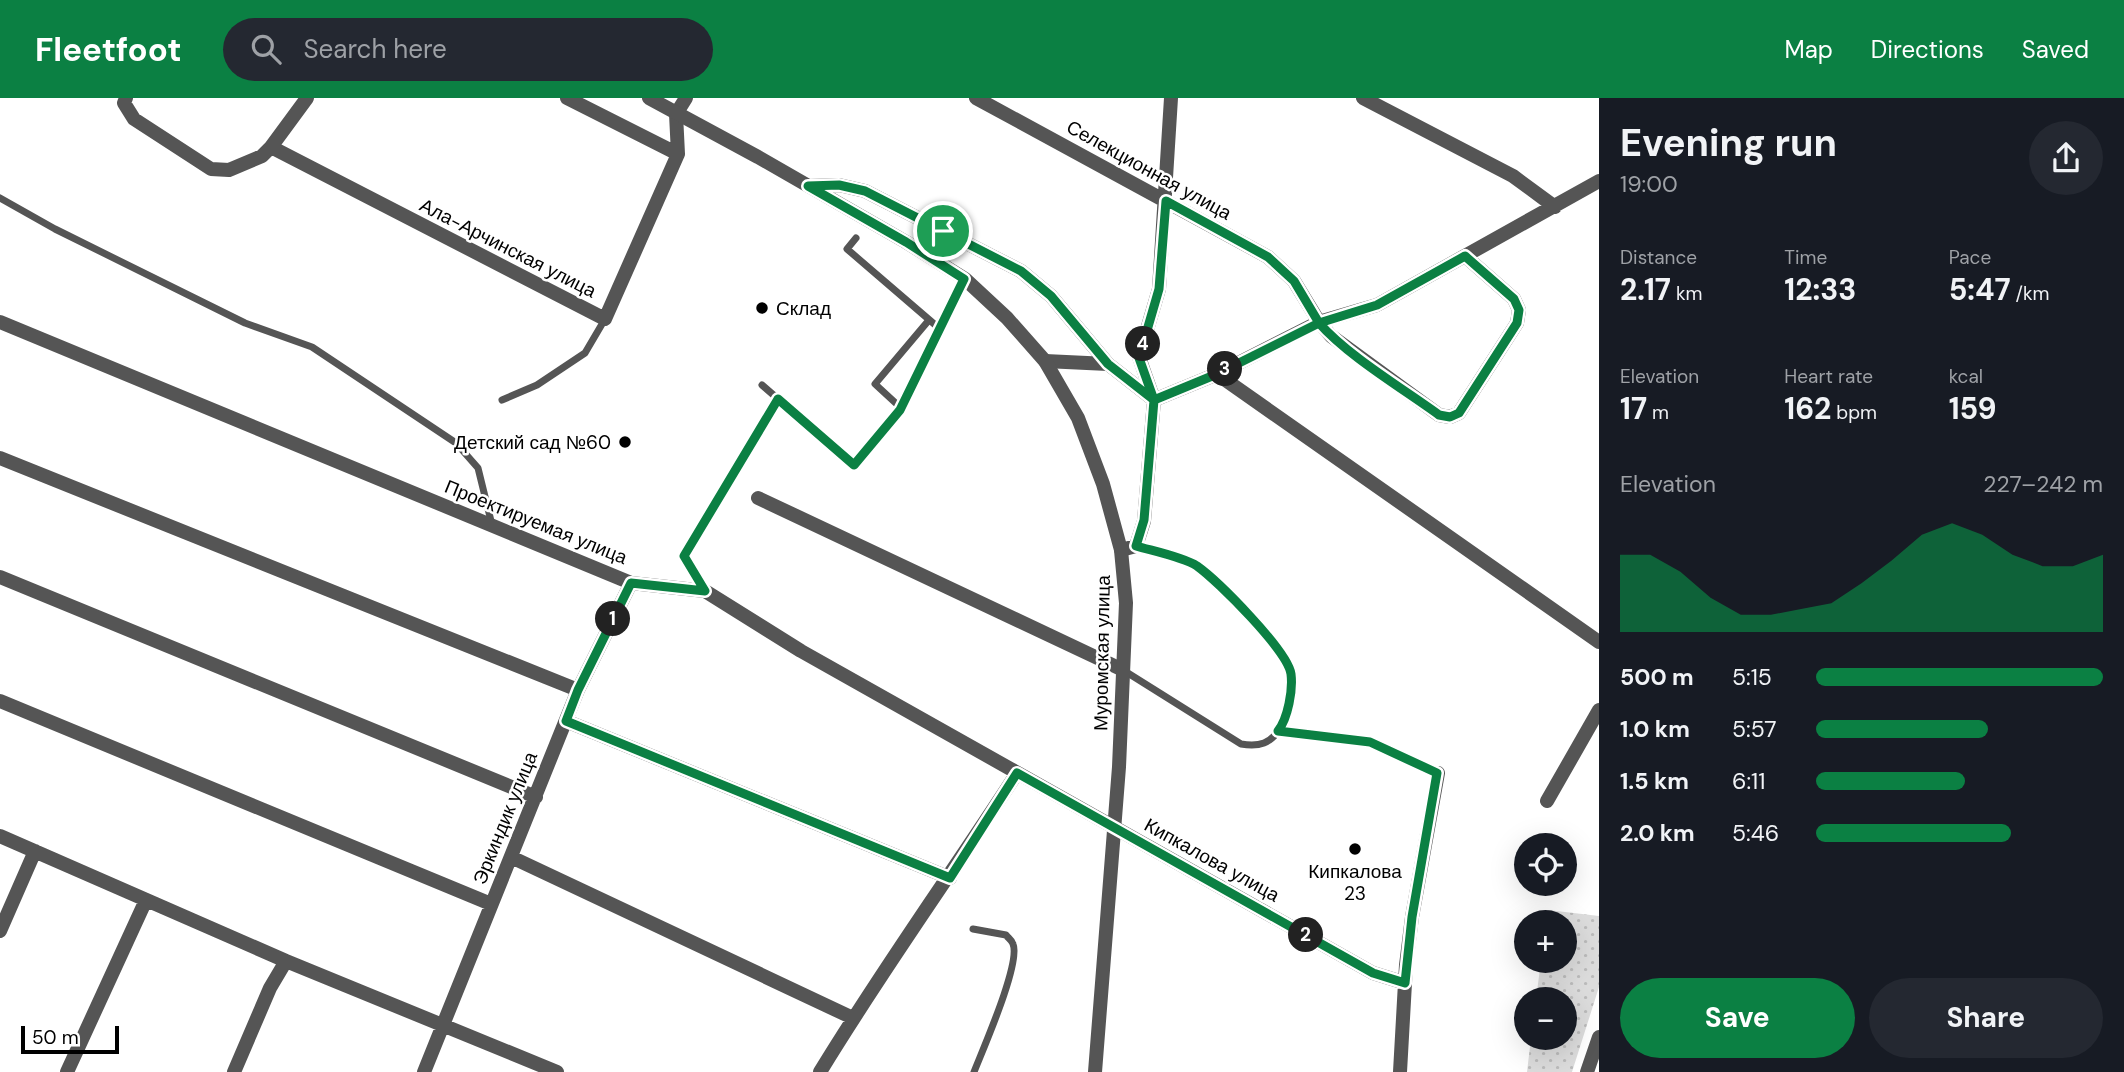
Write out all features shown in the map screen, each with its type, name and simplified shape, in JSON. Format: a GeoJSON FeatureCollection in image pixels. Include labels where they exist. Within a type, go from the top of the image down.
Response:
{"type":"FeatureCollection","features":[{"type":"Feature","properties":{"kind":"street"},"geometry":{"type":"LineString","coordinates":[[126,98],[124,103],[134,119],[211,169],[229,170],[262,156],[307,98]]}},
{"type":"Feature","properties":{"kind":"street"},"geometry":{"type":"LineString","coordinates":[[568,98],[678,153]]}},
{"type":"Feature","properties":{"kind":"street"},"geometry":{"type":"LineString","coordinates":[[649,98],[676,114],[686,98]]}},
{"type":"Feature","properties":{"kind":"street","name":"Селекционная улица"},"geometry":{"type":"LineString","coordinates":[[976,98],[1268,257],[1294,281],[1319,323],[1331,336],[1439,415],[1450,417],[1459,413],[1510,334],[1517,323],[1519,310],[1514,299],[1465,256]]}},
{"type":"Feature","properties":{"kind":"street"},"geometry":{"type":"LineString","coordinates":[[1121,550],[1136,546],[1144,520],[1154,400],[1139,358],[1159,289],[1171,98]]}},
{"type":"Feature","properties":{"kind":"street"},"geometry":{"type":"LineString","coordinates":[[1363,98],[1513,176],[1555,207]]}},
{"type":"Feature","properties":{"kind":"street","name":"Ала-Арчинская улица"},"geometry":{"type":"LineString","coordinates":[[271,147],[605,319],[678,153],[676,114]]}},
{"type":"Feature","properties":{"kind":"street","name":"Муромская улица"},"geometry":{"type":"LineString","coordinates":[[676,114],[758,157],[906,242],[964,279],[1007,318],[1045,361],[1078,418],[1102,484],[1121,550],[1126,603],[1119,767],[1095,1072]]}},
{"type":"Feature","properties":{"kind":"street"},"geometry":{"type":"LineString","coordinates":[[1154,400],[1217,374],[1319,323],[1377,305],[1599,181]]}},
{"type":"Feature","properties":{"kind":"street"},"geometry":{"type":"LineString","coordinates":[[808,186],[839,185],[865,191],[1021,271],[1051,296],[1108,364],[1154,400]]}},
{"type":"Feature","properties":{"kind":"street","name":"Проектируемая улица"},"geometry":{"type":"LineString","coordinates":[[0,322],[631,583],[705,591],[801,651],[1113,826]]}},
{"type":"Feature","properties":{"kind":"street"},"geometry":{"type":"LineString","coordinates":[[1045,361],[1108,364]]}},
{"type":"Feature","properties":{"kind":"street"},"geometry":{"type":"LineString","coordinates":[[1217,374],[1599,642]]}},
{"type":"Feature","properties":{"kind":"street"},"geometry":{"type":"LineString","coordinates":[[0,458],[578,690]]}},
{"type":"Feature","properties":{"kind":"street"},"geometry":{"type":"LineString","coordinates":[[758,498],[1123,670]]}},
{"type":"Feature","properties":{"kind":"street"},"geometry":{"type":"LineString","coordinates":[[0,577],[536,797]]}},
{"type":"Feature","properties":{"kind":"street","name":"Эркиндик улица"},"geometry":{"type":"LineString","coordinates":[[424,1072],[578,690],[631,583]]}},
{"type":"Feature","properties":{"kind":"street"},"geometry":{"type":"LineString","coordinates":[[0,701],[491,904]]}},
{"type":"Feature","properties":{"kind":"street"},"geometry":{"type":"LineString","coordinates":[[1548,801],[1599,710]]}},
{"type":"Feature","properties":{"kind":"street"},"geometry":{"type":"LineString","coordinates":[[566,721],[950,878]]}},
{"type":"Feature","properties":{"kind":"street"},"geometry":{"type":"LineString","coordinates":[[820,1072],[853,1018],[950,878],[1017,773]]}},
{"type":"Feature","properties":{"kind":"street"},"geometry":{"type":"LineString","coordinates":[[1400,1072],[1412,917],[1437,773]]}},
{"type":"Feature","properties":{"kind":"street","name":"Кипкалова улица"},"geometry":{"type":"LineString","coordinates":[[1113,826],[1373,973],[1405,983]]}},
{"type":"Feature","properties":{"kind":"street"},"geometry":{"type":"LineString","coordinates":[[0,836],[286,961],[557,1072]]}},
{"type":"Feature","properties":{"kind":"street"},"geometry":{"type":"LineString","coordinates":[[0,931],[35,851]]}},
{"type":"Feature","properties":{"kind":"street"},"geometry":{"type":"LineString","coordinates":[[511,857],[853,1018]]}},
{"type":"Feature","properties":{"kind":"street"},"geometry":{"type":"LineString","coordinates":[[67,1072],[146,900]]}},
{"type":"Feature","properties":{"kind":"street"},"geometry":{"type":"LineString","coordinates":[[234,1072],[270,988],[286,961]]}},
{"type":"Feature","properties":{"kind":"street"},"geometry":{"type":"LineString","coordinates":[[1592,1070],[1599,1037]]}},
{"type":"Feature","properties":{"kind":"lane"},"geometry":{"type":"LineString","coordinates":[[0,198],[55,229],[245,323],[312,347],[445,435],[456,443],[478,468],[492,525]]}},
{"type":"Feature","properties":{"kind":"lane"},"geometry":{"type":"LineString","coordinates":[[856,238],[846,249],[940,329]]}},
{"type":"Feature","properties":{"kind":"lane"},"geometry":{"type":"LineString","coordinates":[[762,385],[854,465],[901,408],[964,279]]}},
{"type":"Feature","properties":{"kind":"lane"},"geometry":{"type":"LineString","coordinates":[[502,400],[537,385],[584,352],[605,319]]}},
{"type":"Feature","properties":{"kind":"lane"},"geometry":{"type":"LineString","coordinates":[[901,408],[875,384],[929,320]]}},
{"type":"Feature","properties":{"kind":"lane"},"geometry":{"type":"LineString","coordinates":[[1123,670],[1241,744],[1256,746],[1272,739],[1282,725],[1289,699],[1292,673],[1278,649],[1234,600],[1195,565],[1136,546]]}},
{"type":"Feature","properties":{"kind":"lane"},"geometry":{"type":"LineString","coordinates":[[1278,731],[1370,742],[1437,773]]}},
{"type":"Feature","properties":{"kind":"lane"},"geometry":{"type":"LineString","coordinates":[[973,929],[1006,935],[1014,944],[1009,981],[974,1072]]}},
{"type":"Feature","properties":{"kind":"path"},"geometry":{"type":"LineString","coordinates":[[705,591],[684,556],[778,399]]}},
{"type":"Feature","properties":{"kind":"shaded area"},"geometry":{"type":"Polygon","coordinates":[[[1577,913],[1599,916],[1599,987],[1572,1072],[1527,1072],[1530,1050],[1577,1050],[1577,987],[1538,987],[1539,973],[1577,973],[1577,913]]]}},
{"type":"Feature","properties":{"kind":"place","name":"Склад"},"geometry":{"type":"Point","coordinates":[762,308]}},
{"type":"Feature","properties":{"kind":"place","name":"Детский сад №60"},"geometry":{"type":"Point","coordinates":[625,442]}},
{"type":"Feature","properties":{"kind":"place","name":"Кипкалова 23"},"geometry":{"type":"Point","coordinates":[1355,849]}},
{"type":"Feature","properties":{"kind":"route"},"geometry":{"type":"LineString","coordinates":[[943,231],[865,191],[839,185],[808,186],[964,279],[900,410],[854,465],[778,399],[684,556],[705,591],[631,583],[578,690],[566,721],[950,878],[1017,773],[1373,973],[1405,983],[1412,917],[1437,773],[1370,742],[1278,731],[1289,699],[1292,673],[1278,649],[1234,600],[1195,565],[1136,546],[1144,520],[1154,400],[1217,374],[1319,323],[1331,336],[1439,415],[1450,417],[1459,413],[1517,323],[1519,310],[1514,299],[1465,256],[1377,305],[1319,323],[1294,281],[1268,257],[1166,201],[1159,289],[1139,358],[1154,400],[1108,364],[1051,296],[1021,271],[943,231]]}}]}
